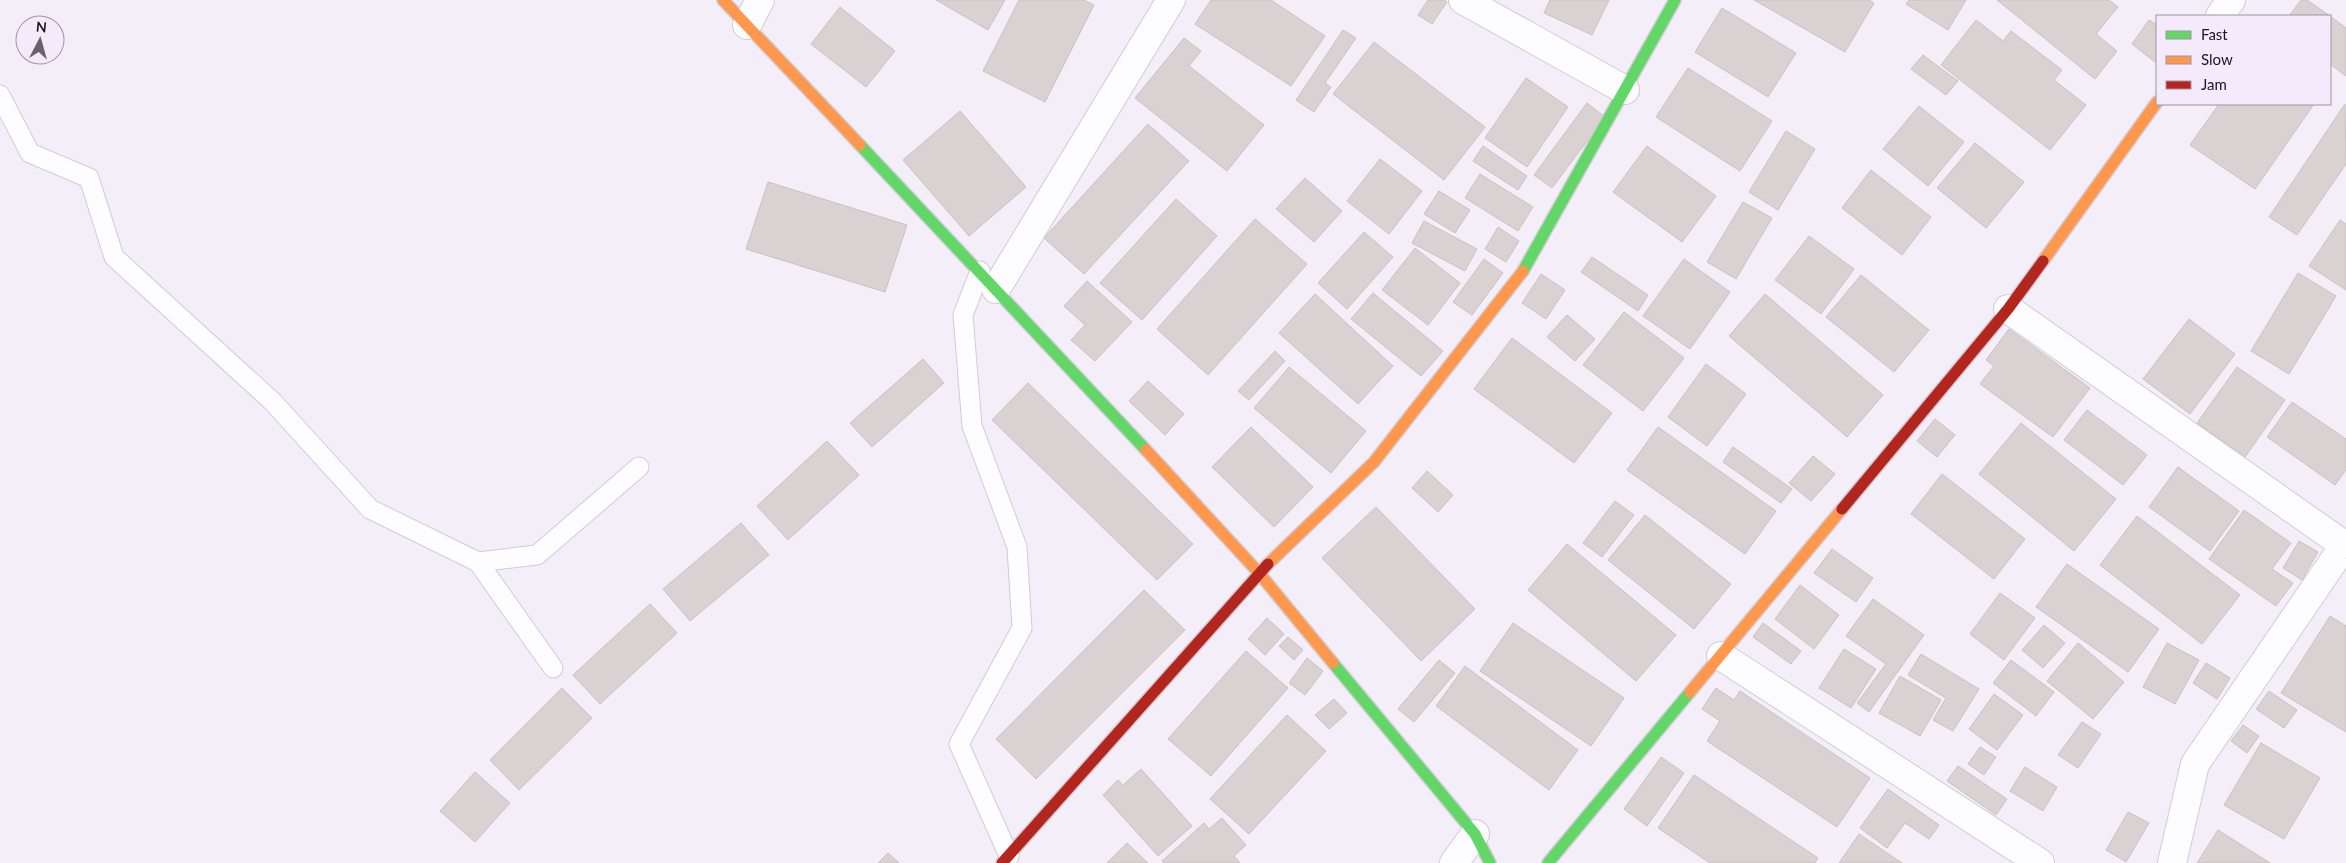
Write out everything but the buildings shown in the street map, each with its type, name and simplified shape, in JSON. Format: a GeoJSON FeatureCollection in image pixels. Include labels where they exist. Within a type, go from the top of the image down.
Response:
{"type":"FeatureCollection","features":[{"type":"Feature","properties":{"kind":"street"},"geometry":{"type":"LineString","coordinates":[[723,0],[988,280],[1259,573],[1475,834],[1490,863]]}},
{"type":"Feature","properties":{"kind":"street"},"geometry":{"type":"LineString","coordinates":[[747,25],[760,0]]}},
{"type":"Feature","properties":{"kind":"street"},"geometry":{"type":"LineString","coordinates":[[988,280],[1171,0]]}},
{"type":"Feature","properties":{"kind":"street"},"geometry":{"type":"LineString","coordinates":[[1463,0],[1625,90]]}},
{"type":"Feature","properties":{"kind":"street"},"geometry":{"type":"LineString","coordinates":[[1009,861],[1259,573],[1374,462],[1524,269],[1675,0]]}},
{"type":"Feature","properties":{"kind":"street"},"geometry":{"type":"LineString","coordinates":[[2221,15],[2231,0]]}},
{"type":"Feature","properties":{"kind":"street"},"geometry":{"type":"LineString","coordinates":[[1548,863],[2008,309],[2156,103]]}},
{"type":"Feature","properties":{"kind":"street"},"geometry":{"type":"LineString","coordinates":[[2008,309],[2345,544],[2195,764],[2172,863]]}},
{"type":"Feature","properties":{"kind":"street"},"geometry":{"type":"LineString","coordinates":[[1721,656],[2040,863]]}},
{"type":"Feature","properties":{"kind":"street"},"geometry":{"type":"LineString","coordinates":[[1454,863],[1475,834]]}},
{"type":"Feature","properties":{"kind":"lane"},"geometry":{"type":"LineString","coordinates":[[0,95],[30,153],[89,178],[114,257],[273,402],[370,509],[478,562],[553,668]]}},
{"type":"Feature","properties":{"kind":"lane"},"geometry":{"type":"LineString","coordinates":[[988,280],[963,315],[972,426],[1017,547],[1022,628],[959,744],[1009,861]]}},
{"type":"Feature","properties":{"kind":"lane"},"geometry":{"type":"LineString","coordinates":[[478,562],[538,555],[639,467]]}},
{"type":"Feature","properties":{"kind":"traffic: fast"},"geometry":{"type":"LineString","coordinates":[[1523,271],[1675,0]]}},
{"type":"Feature","properties":{"kind":"traffic: fast"},"geometry":{"type":"LineString","coordinates":[[860,145],[1146,450]]}},
{"type":"Feature","properties":{"kind":"traffic: fast"},"geometry":{"type":"LineString","coordinates":[[1333,663],[1475,834],[1490,863]]}},
{"type":"Feature","properties":{"kind":"traffic: fast"},"geometry":{"type":"LineString","coordinates":[[1548,863],[1690,692]]}},
{"type":"Feature","properties":{"kind":"traffic: slow"},"geometry":{"type":"LineString","coordinates":[[723,0],[860,145]]}},
{"type":"Feature","properties":{"kind":"traffic: slow"},"geometry":{"type":"LineString","coordinates":[[2043,261],[2156,103]]}},
{"type":"Feature","properties":{"kind":"traffic: slow"},"geometry":{"type":"LineString","coordinates":[[1268,564],[1374,462],[1523,271]]}},
{"type":"Feature","properties":{"kind":"traffic: slow"},"geometry":{"type":"LineString","coordinates":[[1146,450],[1259,573],[1333,663]]}},
{"type":"Feature","properties":{"kind":"traffic: slow"},"geometry":{"type":"LineString","coordinates":[[1690,692],[1842,509]]}},
{"type":"Feature","properties":{"kind":"traffic: jam"},"geometry":{"type":"LineString","coordinates":[[1842,509],[2008,309],[2043,261]]}},
{"type":"Feature","properties":{"kind":"traffic: jam"},"geometry":{"type":"LineString","coordinates":[[1002,863],[1268,564]]}}]}
